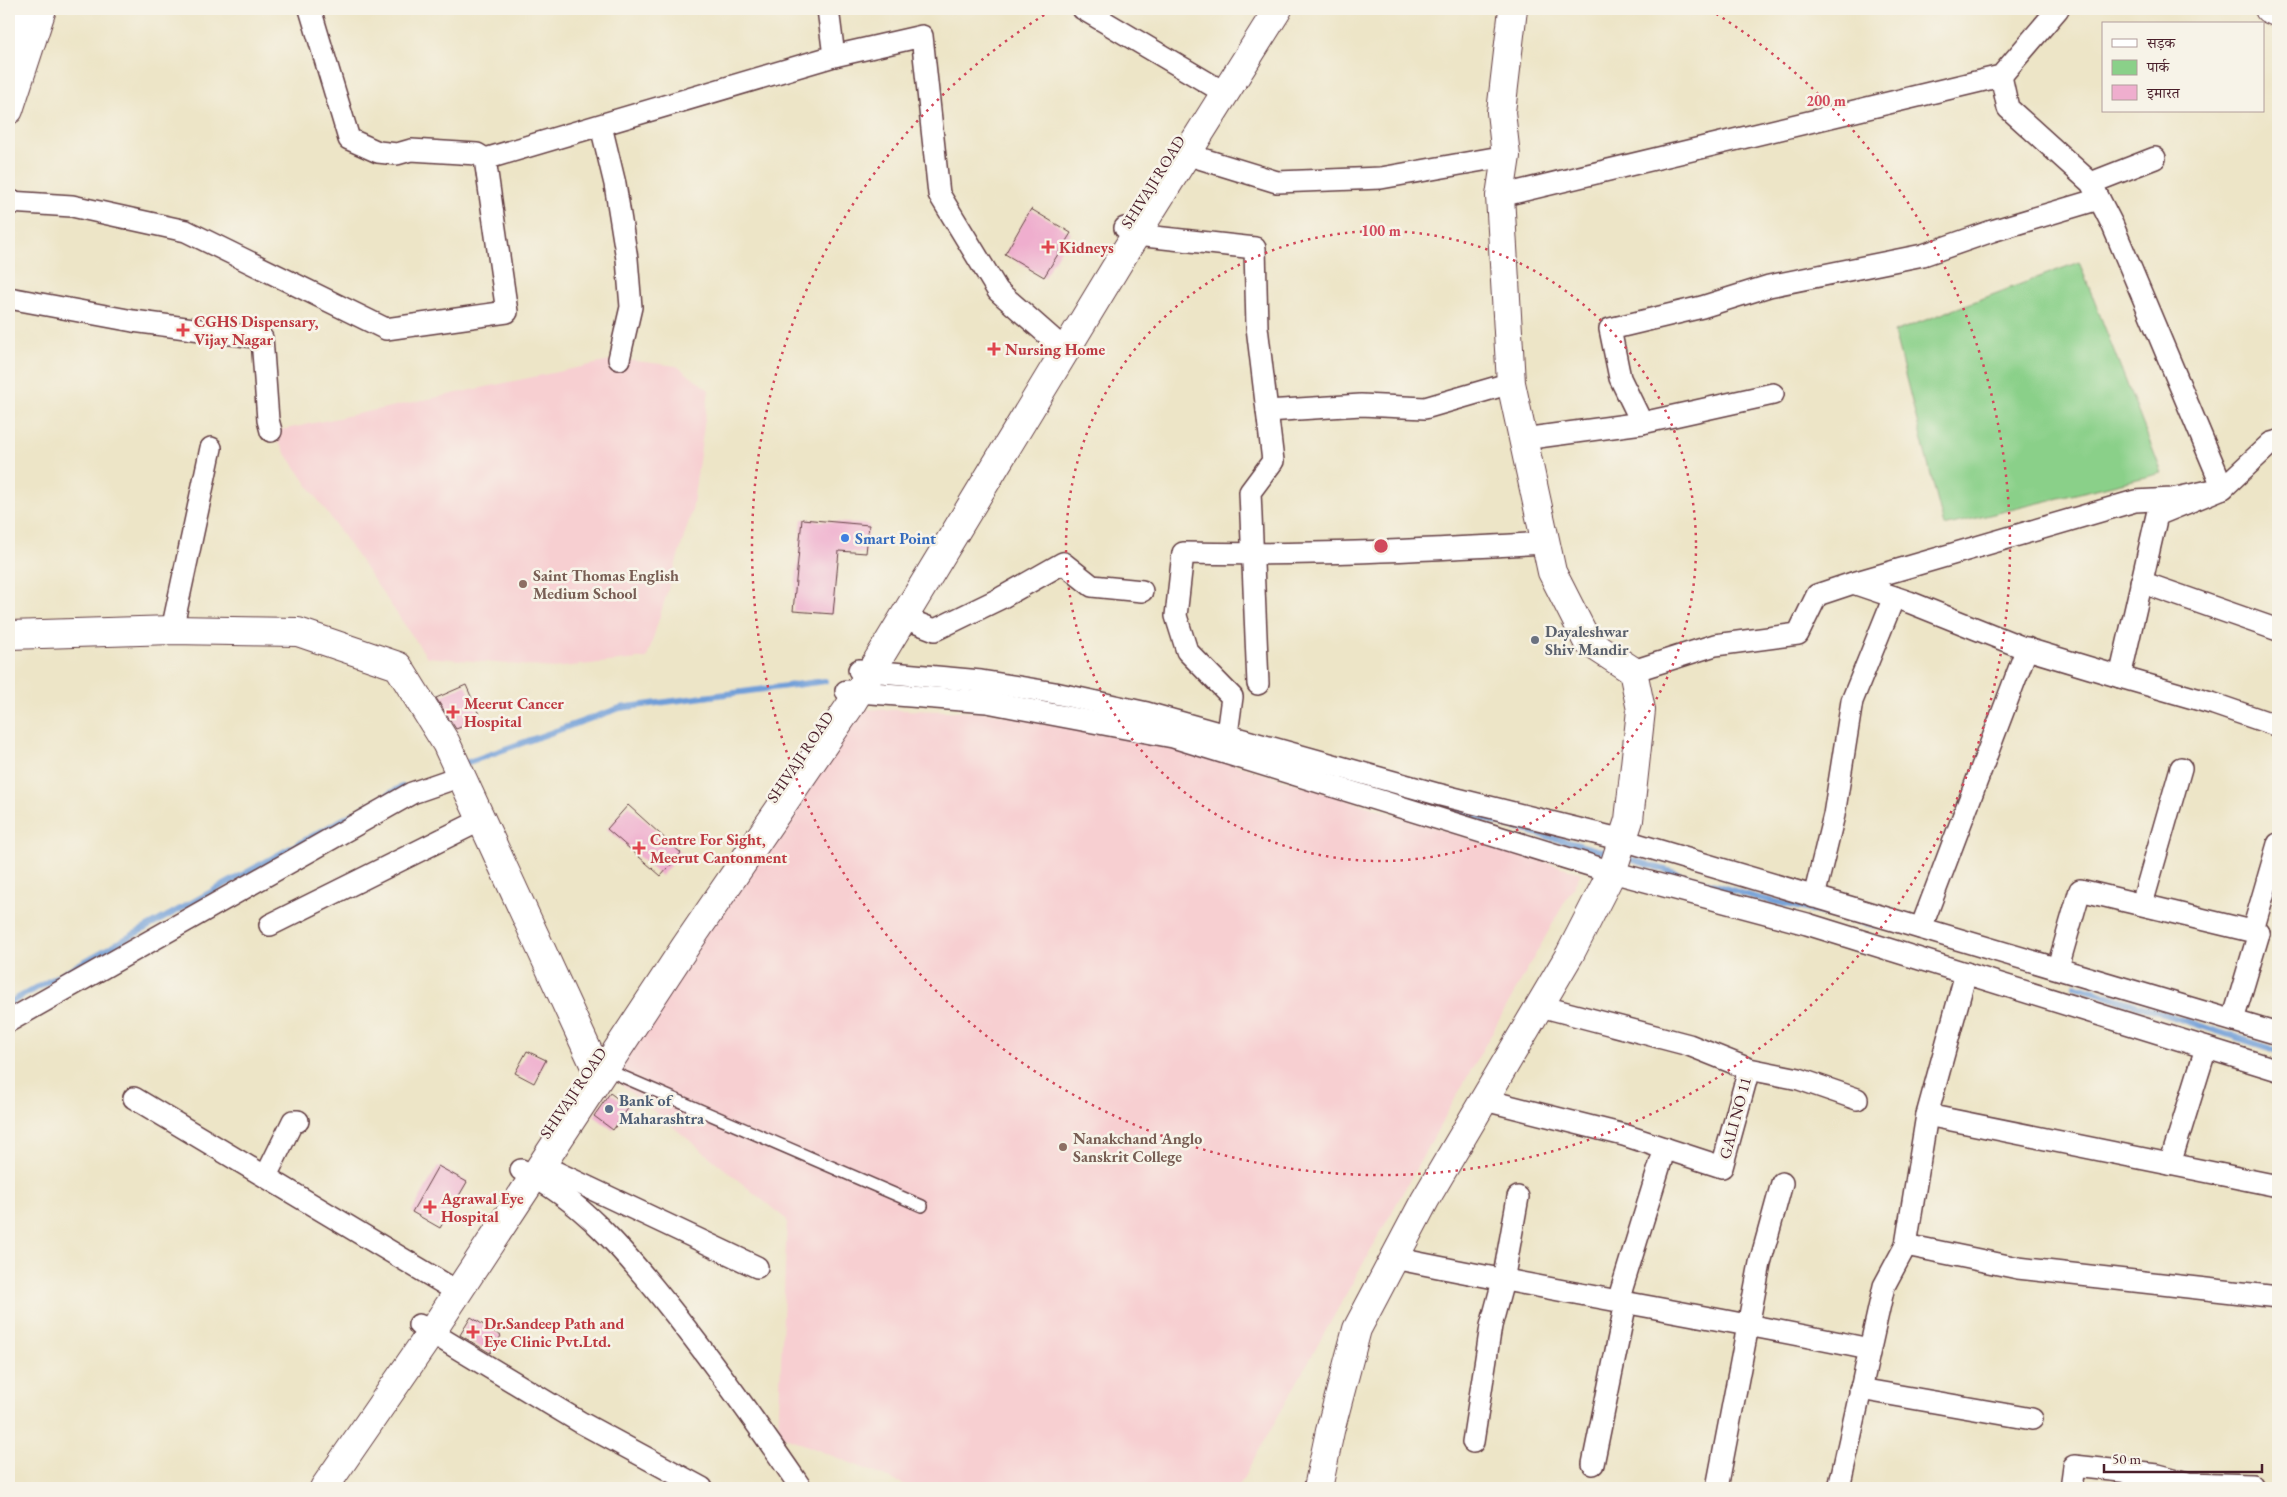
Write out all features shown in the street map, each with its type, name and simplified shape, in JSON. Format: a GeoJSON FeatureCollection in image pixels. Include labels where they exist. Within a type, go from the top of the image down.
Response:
{"type":"FeatureCollection","features":[{"type":"Feature","properties":{"kind":"street"},"geometry":{"type":"LineString","coordinates":[[9,49],[22,9]]}},
{"type":"Feature","properties":{"kind":"street"},"geometry":{"type":"LineString","coordinates":[[9,110],[42,9]]}},
{"type":"Feature","properties":{"kind":"street"},"geometry":{"type":"LineString","coordinates":[[310,9],[349,139],[378,152],[397,154],[411,150],[477,154],[485,159],[834,56],[922,36],[939,194],[998,291],[1060,346],[904,618],[858,681]]}},
{"type":"Feature","properties":{"kind":"street"},"geometry":{"type":"LineString","coordinates":[[828,9],[834,56]]}},
{"type":"Feature","properties":{"kind":"street"},"geometry":{"type":"LineString","coordinates":[[1083,9],[1219,90]]}},
{"type":"Feature","properties":{"kind":"street","name":"SHIVAJI ROAD"},"geometry":{"type":"LineString","coordinates":[[311,1488],[354,1434],[532,1171],[599,1065],[858,681],[1130,231],[1219,90],[1261,9]]}},
{"type":"Feature","properties":{"kind":"street"},"geometry":{"type":"LineString","coordinates":[[1258,684],[1250,492],[1273,461],[1257,327],[1255,248],[1130,231],[1186,154],[1219,90],[1278,9]]}},
{"type":"Feature","properties":{"kind":"street"},"geometry":{"type":"LineString","coordinates":[[1318,1488],[1330,1431],[1357,1329],[1425,1200],[1570,954],[1618,854],[1629,820],[1641,710],[1633,671],[1587,641],[1552,572],[1511,383],[1500,196],[1506,156],[1501,112],[1513,9]]}},
{"type":"Feature","properties":{"kind":"street"},"geometry":{"type":"LineString","coordinates":[[1500,196],[2001,76],[2058,9]]}},
{"type":"Feature","properties":{"kind":"street"},"geometry":{"type":"LineString","coordinates":[[2270,9],[2278,14]]}},
{"type":"Feature","properties":{"kind":"street"},"geometry":{"type":"LineString","coordinates":[[2001,76],[2008,108],[2095,191],[2113,226],[2222,488]]}},
{"type":"Feature","properties":{"kind":"street"},"geometry":{"type":"LineString","coordinates":[[601,126],[615,184],[627,259],[632,307],[619,359]]}},
{"type":"Feature","properties":{"kind":"street"},"geometry":{"type":"LineString","coordinates":[[1186,154],[1278,182],[1381,178],[1506,156]]}},
{"type":"Feature","properties":{"kind":"street"},"geometry":{"type":"LineString","coordinates":[[1642,423],[1620,378],[1610,329],[1702,307],[1778,284],[1923,254],[1992,231],[2095,191],[2155,158]]}},
{"type":"Feature","properties":{"kind":"street"},"geometry":{"type":"LineString","coordinates":[[9,202],[72,206],[186,231],[386,329],[507,312],[485,159]]}},
{"type":"Feature","properties":{"kind":"street"},"geometry":{"type":"LineString","coordinates":[[9,298],[133,321],[262,338],[268,420],[271,432]]}},
{"type":"Feature","properties":{"kind":"street"},"geometry":{"type":"LineString","coordinates":[[1267,411],[1361,405],[1425,408],[1511,383]]}},
{"type":"Feature","properties":{"kind":"street"},"geometry":{"type":"LineString","coordinates":[[1523,439],[1642,423],[1773,394]]}},
{"type":"Feature","properties":{"kind":"street"},"geometry":{"type":"LineString","coordinates":[[2120,677],[2157,515],[2222,488],[2271,443],[2278,441]]}},
{"type":"Feature","properties":{"kind":"street"},"geometry":{"type":"LineString","coordinates":[[172,630],[211,448]]}},
{"type":"Feature","properties":{"kind":"street"},"geometry":{"type":"LineString","coordinates":[[1633,671],[1715,645],[1798,634],[1817,595],[1853,583],[2135,501],[2172,499],[2222,488]]}},
{"type":"Feature","properties":{"kind":"street"},"geometry":{"type":"LineString","coordinates":[[1227,734],[1232,697],[1187,651],[1176,616],[1183,553],[1253,555],[1418,550],[1546,543]]}},
{"type":"Feature","properties":{"kind":"street"},"geometry":{"type":"LineString","coordinates":[[904,618],[935,630],[1002,598],[1063,563],[1092,586],[1142,591]]}},
{"type":"Feature","properties":{"kind":"street"},"geometry":{"type":"LineString","coordinates":[[2141,582],[2278,630]]}},
{"type":"Feature","properties":{"kind":"street"},"geometry":{"type":"LineString","coordinates":[[1853,583],[1894,596],[2027,648],[2214,704],[2278,726]]}},
{"type":"Feature","properties":{"kind":"street"},"geometry":{"type":"LineString","coordinates":[[1814,897],[1834,815],[1852,701],[1894,596]]}},
{"type":"Feature","properties":{"kind":"street"},"geometry":{"type":"LineString","coordinates":[[9,635],[172,630],[298,632],[398,666],[446,743],[599,1065]]}},
{"type":"Feature","properties":{"kind":"street"},"geometry":{"type":"LineString","coordinates":[[1921,928],[2027,648]]}},
{"type":"Feature","properties":{"kind":"street"},"geometry":{"type":"LineString","coordinates":[[858,681],[981,681],[1055,693],[1147,713],[1227,734],[1437,794],[1618,854],[1807,924],[2278,1070]]}},
{"type":"Feature","properties":{"kind":"street"},"geometry":{"type":"LineString","coordinates":[[858,681],[987,702],[1172,737],[1618,854],[1814,897],[2058,967],[2278,1034]]}},
{"type":"Feature","properties":{"kind":"street"},"geometry":{"type":"LineString","coordinates":[[2142,904],[2181,768]]}},
{"type":"Feature","properties":{"kind":"street"},"geometry":{"type":"LineString","coordinates":[[9,1021],[412,793],[460,774]]}},
{"type":"Feature","properties":{"kind":"street"},"geometry":{"type":"LineString","coordinates":[[270,925],[481,820]]}},
{"type":"Feature","properties":{"kind":"street"},"geometry":{"type":"LineString","coordinates":[[2259,934],[2253,930],[2278,844]]}},
{"type":"Feature","properties":{"kind":"street"},"geometry":{"type":"LineString","coordinates":[[2058,967],[2080,890],[2259,934]]}},
{"type":"Feature","properties":{"kind":"street"},"geometry":{"type":"LineString","coordinates":[[2233,1020],[2259,934]]}},
{"type":"Feature","properties":{"kind":"street"},"geometry":{"type":"LineString","coordinates":[[1839,1488],[1884,1286],[1906,1245],[1927,1115],[1966,973]]}},
{"type":"Feature","properties":{"kind":"street"},"geometry":{"type":"LineString","coordinates":[[1540,1006],[1689,1045],[1749,1069],[1799,1079],[1857,1099]]}},
{"type":"Feature","properties":{"kind":"street"},"geometry":{"type":"LineString","coordinates":[[2170,1164],[2206,1048]]}},
{"type":"Feature","properties":{"kind":"street","name":"GALI NO 11"},"geometry":{"type":"LineString","coordinates":[[1665,1148],[1722,1167],[1749,1069]]}},
{"type":"Feature","properties":{"kind":"street"},"geometry":{"type":"LineString","coordinates":[[134,1098],[452,1288]]}},
{"type":"Feature","properties":{"kind":"street"},"geometry":{"type":"LineString","coordinates":[[1485,1100],[1624,1134],[1665,1148],[1622,1301],[1593,1464]]}},
{"type":"Feature","properties":{"kind":"street"},"geometry":{"type":"LineString","coordinates":[[1927,1115],[2278,1186]]}},
{"type":"Feature","properties":{"kind":"street"},"geometry":{"type":"LineString","coordinates":[[266,1176],[286,1131],[293,1121],[298,1121]]}},
{"type":"Feature","properties":{"kind":"street"},"geometry":{"type":"LineString","coordinates":[[532,1171],[757,1266]]}},
{"type":"Feature","properties":{"kind":"street"},"geometry":{"type":"LineString","coordinates":[[532,1171],[574,1205],[626,1253],[705,1351],[801,1488]]}},
{"type":"Feature","properties":{"kind":"street"},"geometry":{"type":"LineString","coordinates":[[1717,1488],[1728,1440],[1760,1263],[1782,1183]]}},
{"type":"Feature","properties":{"kind":"street"},"geometry":{"type":"LineString","coordinates":[[1474,1442],[1491,1326],[1503,1281],[1518,1197]]}},
{"type":"Feature","properties":{"kind":"street"},"geometry":{"type":"LineString","coordinates":[[1906,1245],[2018,1268],[2278,1297]]}},
{"type":"Feature","properties":{"kind":"street"},"geometry":{"type":"LineString","coordinates":[[1394,1258],[1503,1281],[1748,1324],[1869,1349]]}},
{"type":"Feature","properties":{"kind":"street"},"geometry":{"type":"LineString","coordinates":[[425,1329],[580,1422],[702,1488]]}},
{"type":"Feature","properties":{"kind":"street"},"geometry":{"type":"LineString","coordinates":[[1860,1390],[2032,1419]]}},
{"type":"Feature","properties":{"kind":"street"},"geometry":{"type":"LineString","coordinates":[[324,1488],[354,1434]]}},
{"type":"Feature","properties":{"kind":"street"},"geometry":{"type":"LineString","coordinates":[[2071,1488],[2074,1466],[2158,1475],[2189,1483],[2252,1485],[2252,1488]]}},
{"type":"Feature","properties":{"kind":"lane"},"geometry":{"type":"LineString","coordinates":[[599,1065],[922,1206]]}},
{"type":"Feature","properties":{"kind":"shaded area","name":"Saint Thomas English Medium School"},"geometry":{"type":"Polygon","coordinates":[[[619,359],[677,366],[709,390],[692,511],[647,658],[553,668],[427,657],[271,432],[619,359]]]}},
{"type":"Feature","properties":{"kind":"shaded area","name":"Nanakchand Anglo Sanskrit College"},"geometry":{"type":"Polygon","coordinates":[[[858,709],[988,712],[1186,749],[1581,873],[1238,1488],[913,1488],[778,1434],[787,1220],[607,1073],[858,709]]]}},
{"type":"Feature","properties":{"kind":"green space"},"geometry":{"type":"Polygon","coordinates":[[[2079,262],[2162,473],[1944,526],[1894,332],[2079,262]]]}},
{"type":"Feature","properties":{"kind":"building"},"geometry":{"type":"Polygon","coordinates":[[[1031,209],[1071,233],[1044,277],[1005,254],[1031,209]]]}},
{"type":"Feature","properties":{"kind":"building"},"geometry":{"type":"Polygon","coordinates":[[[802,519],[869,525],[866,553],[839,551],[833,614],[793,611],[802,519]]]}},
{"type":"Feature","properties":{"kind":"building"},"geometry":{"type":"Polygon","coordinates":[[[466,685],[481,719],[456,729],[436,698],[466,685]]]}},
{"type":"Feature","properties":{"kind":"building"},"geometry":{"type":"Polygon","coordinates":[[[628,805],[681,853],[661,876],[607,829],[628,805]]]}},
{"type":"Feature","properties":{"kind":"building"},"geometry":{"type":"Polygon","coordinates":[[[527,1051],[546,1060],[534,1083],[515,1073],[527,1051]]]}},
{"type":"Feature","properties":{"kind":"building"},"geometry":{"type":"Polygon","coordinates":[[[610,1093],[629,1107],[613,1130],[594,1116],[610,1093]]]}},
{"type":"Feature","properties":{"kind":"building"},"geometry":{"type":"Polygon","coordinates":[[[438,1166],[467,1182],[440,1228],[412,1212],[438,1166]]]}},
{"type":"Feature","properties":{"kind":"building"},"geometry":{"type":"Polygon","coordinates":[[[471,1317],[501,1336],[490,1353],[460,1335],[471,1317]]]}},
{"type":"Feature","properties":{"kind":"waterway"},"geometry":{"type":"LineString","coordinates":[[463,764],[620,708],[825,681]]}},
{"type":"Feature","properties":{"kind":"waterway"},"geometry":{"type":"LineString","coordinates":[[9,1003],[402,787]]}},
{"type":"Feature","properties":{"kind":"waterway"},"geometry":{"type":"LineString","coordinates":[[1411,799],[1611,854]]}},
{"type":"Feature","properties":{"kind":"waterway"},"geometry":{"type":"LineString","coordinates":[[1623,857],[1755,897],[1878,926]]}},
{"type":"Feature","properties":{"kind":"waterway"},"geometry":{"type":"LineString","coordinates":[[2075,985],[2278,1051]]}},
{"type":"Feature","properties":{"kind":"place","name":"Kidneys"},"geometry":{"type":"Point","coordinates":[1048,247]}},
{"type":"Feature","properties":{"kind":"place","name":"CGHS Dispensary, Vijay Nagar"},"geometry":{"type":"Point","coordinates":[183,330]}},
{"type":"Feature","properties":{"kind":"place","name":"Nursing Home"},"geometry":{"type":"Point","coordinates":[994,349]}},
{"type":"Feature","properties":{"kind":"place","name":"Smart Point"},"geometry":{"type":"Point","coordinates":[845,538]}},
{"type":"Feature","properties":{"kind":"place","name":"Saint Thomas English Medium School"},"geometry":{"type":"Point","coordinates":[523,584]}},
{"type":"Feature","properties":{"kind":"place","name":"Dayaleshwar Shiv Mandir"},"geometry":{"type":"Point","coordinates":[1535,640]}},
{"type":"Feature","properties":{"kind":"place","name":"Meerut Cancer Hospital"},"geometry":{"type":"Point","coordinates":[453,712]}},
{"type":"Feature","properties":{"kind":"place","name":"Centre For Sight, Meerut Cantonment"},"geometry":{"type":"Point","coordinates":[639,848]}},
{"type":"Feature","properties":{"kind":"place","name":"Bank of Maharashtra"},"geometry":{"type":"Point","coordinates":[609,1109]}},
{"type":"Feature","properties":{"kind":"place","name":"Nanakchand Anglo Sanskrit College"},"geometry":{"type":"Point","coordinates":[1063,1147]}},
{"type":"Feature","properties":{"kind":"place","name":"Agrawal Eye Hospital"},"geometry":{"type":"Point","coordinates":[430,1207]}},
{"type":"Feature","properties":{"kind":"place","name":"Dr.Sandeep Path and Eye Clinic Pvt.Ltd."},"geometry":{"type":"Point","coordinates":[473,1332]}}]}
